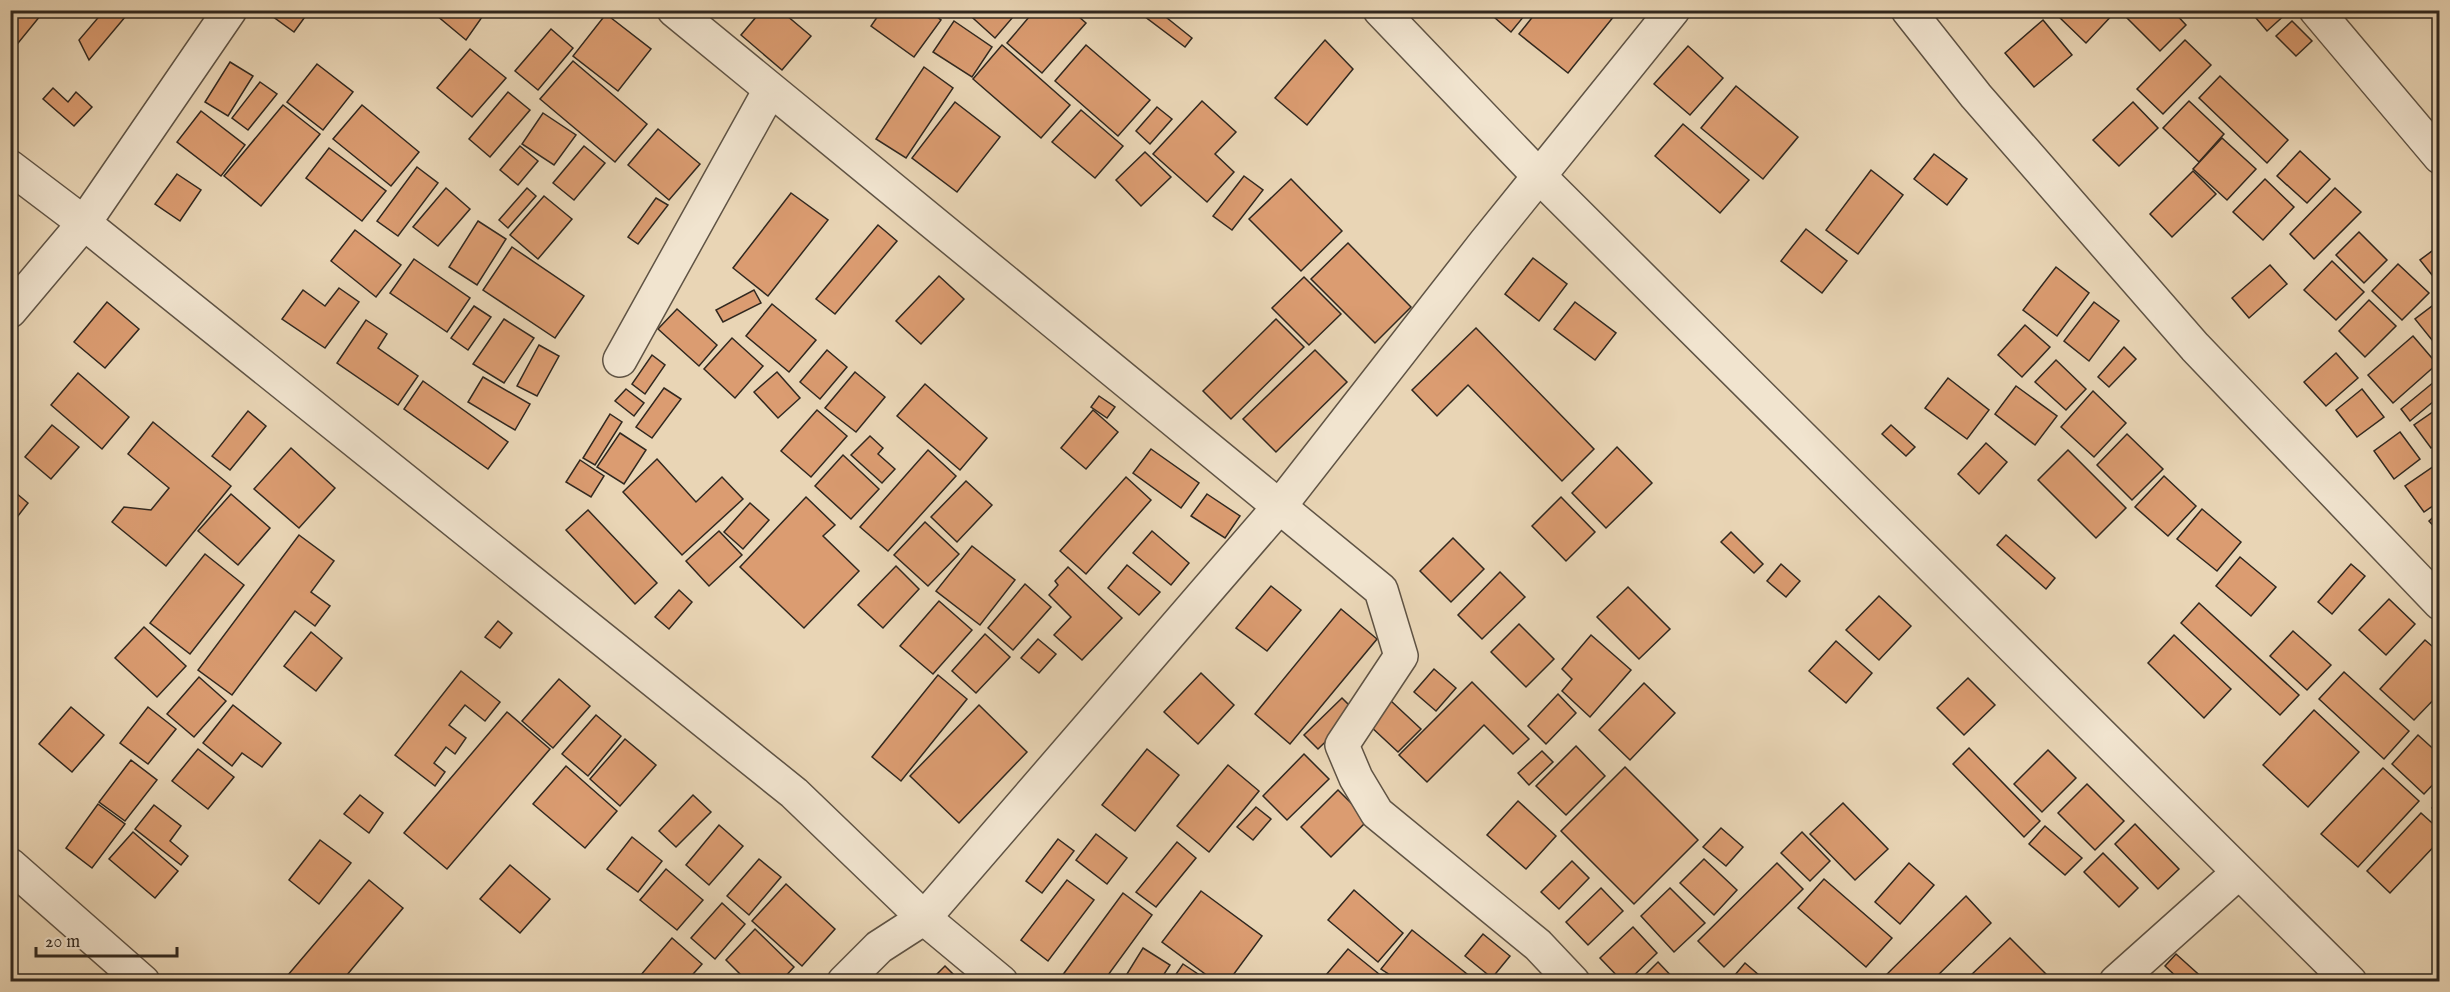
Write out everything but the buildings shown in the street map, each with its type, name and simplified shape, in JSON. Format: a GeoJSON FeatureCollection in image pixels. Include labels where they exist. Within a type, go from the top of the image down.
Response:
{"type":"FeatureCollection","features":[{"type":"Feature","properties":{"kind":"street"},"geometry":{"type":"LineString","coordinates":[[10,311],[84,223],[230,10]]}},
{"type":"Feature","properties":{"kind":"street"},"geometry":{"type":"LineString","coordinates":[[674,10],[1381,590],[1401,656],[1342,745],[1356,778],[1377,813],[1538,945],[1573,981]]}},
{"type":"Feature","properties":{"kind":"street"},"geometry":{"type":"LineString","coordinates":[[1380,10],[1539,176],[2238,873],[2350,981]]}},
{"type":"Feature","properties":{"kind":"street"},"geometry":{"type":"LineString","coordinates":[[844,981],[879,947],[924,918],[1280,507],[1539,176],[1673,10]]}},
{"type":"Feature","properties":{"kind":"street"},"geometry":{"type":"LineString","coordinates":[[1908,10],[1976,96],[2195,347],[2439,603]]}},
{"type":"Feature","properties":{"kind":"street"},"geometry":{"type":"LineString","coordinates":[[2316,10],[2439,157]]}},
{"type":"Feature","properties":{"kind":"street"},"geometry":{"type":"LineString","coordinates":[[620,360],[770,90]]}},
{"type":"Feature","properties":{"kind":"street"},"geometry":{"type":"LineString","coordinates":[[10,167],[84,223],[794,793],[924,918],[1001,981]]}},
{"type":"Feature","properties":{"kind":"street"},"geometry":{"type":"LineString","coordinates":[[10,865],[143,981]]}},
{"type":"Feature","properties":{"kind":"street"},"geometry":{"type":"LineString","coordinates":[[2115,981],[2238,873]]}}]}
